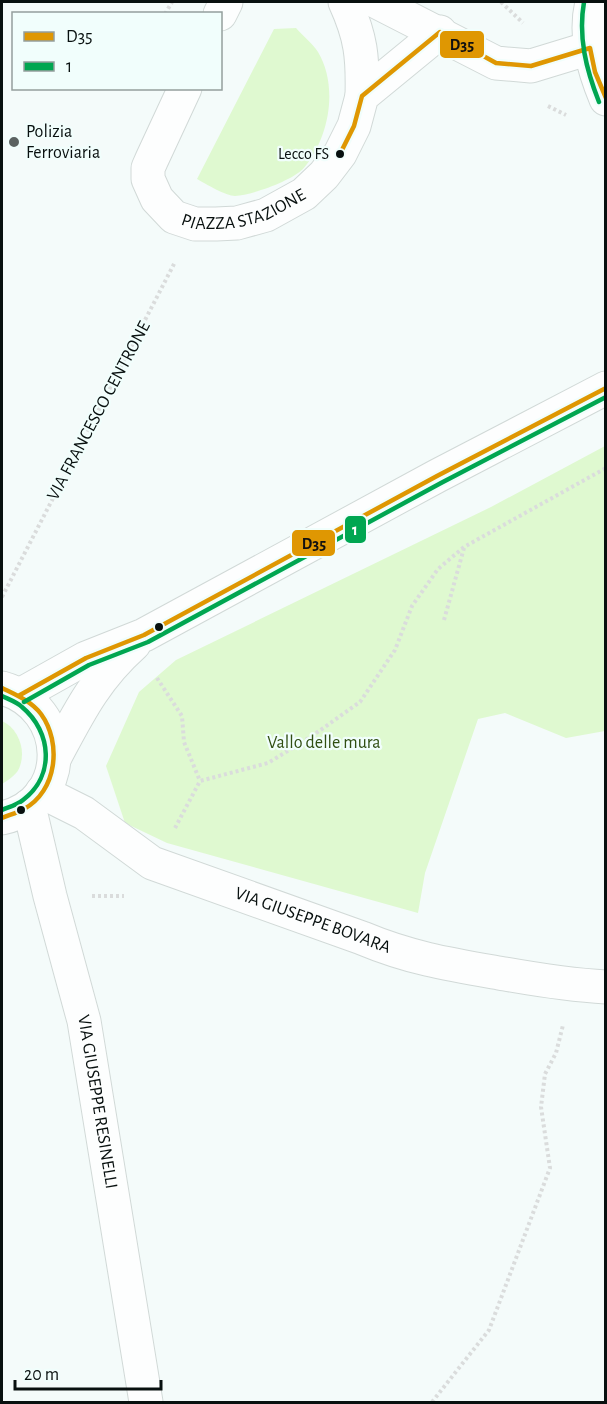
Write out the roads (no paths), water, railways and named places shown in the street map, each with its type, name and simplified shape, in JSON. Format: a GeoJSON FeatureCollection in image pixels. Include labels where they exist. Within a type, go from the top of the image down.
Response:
{"type":"FeatureCollection","features":[{"type":"Feature","properties":{"kind":"street","name":"PIAZZA STAZIONE"},"geometry":{"type":"LineString","coordinates":[[184,90],[148,168],[148,179],[157,200],[174,217],[195,224],[237,223],[266,215],[304,194],[324,175],[340,154],[354,126],[362,96],[363,61],[356,25],[345,2]]}},
{"type":"Feature","properties":{"kind":"street"},"geometry":{"type":"LineString","coordinates":[[377,2],[440,32],[496,63],[531,66],[590,48]]}},
{"type":"Feature","properties":{"kind":"street"},"geometry":{"type":"LineString","coordinates":[[592,2],[590,48],[595,72],[606,99]]}},
{"type":"Feature","properties":{"kind":"street"},"geometry":{"type":"LineString","coordinates":[[362,96],[440,32]]}},
{"type":"Feature","properties":{"kind":"street"},"geometry":{"type":"LineString","coordinates":[[11,691],[144,635],[437,476],[606,388]]}},
{"type":"Feature","properties":{"kind":"street"},"geometry":{"type":"LineString","coordinates":[[24,806],[51,776],[55,757],[91,691],[116,660],[144,635]]}},
{"type":"Feature","properties":{"kind":"street"},"geometry":{"type":"LineString","coordinates":[[11,691],[35,706],[46,721],[53,739],[55,757]]}},
{"type":"Feature","properties":{"kind":"street","name":"VIA GIUSEPPE BOVARA"},"geometry":{"type":"LineString","coordinates":[[24,806],[84,813],[152,863],[391,950],[431,962],[573,986],[606,987]]}},
{"type":"Feature","properties":{"kind":"street","name":"VIA GIUSEPPE RESINELLI"},"geometry":{"type":"LineString","coordinates":[[24,806],[84,1021],[146,1402]]}},
{"type":"Feature","properties":{"kind":"place","name":"Polizia Ferroviaria"},"geometry":{"type":"Point","coordinates":[14,142]}},
{"type":"Feature","properties":{"kind":"place","name":"Lecco FS"},"geometry":{"type":"Point","coordinates":[340,154]}},
{"type":"Feature","properties":{"kind":"park label","name":"Vallo delle mura"},"geometry":{"type":"Point","coordinates":[324,743]}}]}
